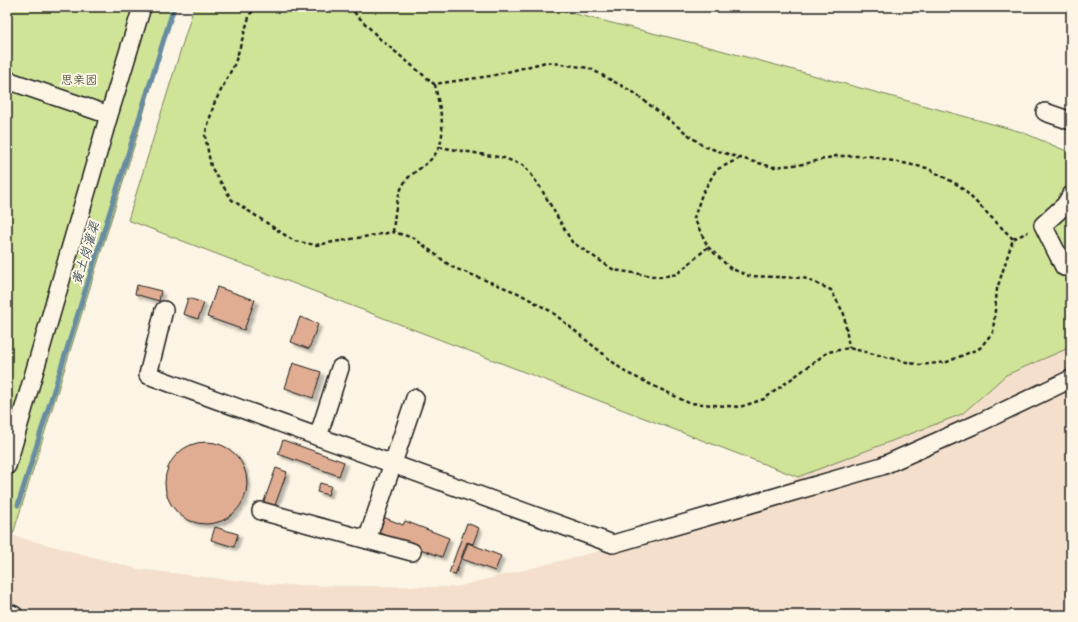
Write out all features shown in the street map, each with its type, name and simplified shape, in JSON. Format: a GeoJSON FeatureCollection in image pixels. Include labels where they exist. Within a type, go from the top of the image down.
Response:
{"type":"FeatureCollection","features":[{"type":"Feature","properties":{"kind":"street"},"geometry":{"type":"LineString","coordinates":[[7,466],[142,7]]}},
{"type":"Feature","properties":{"kind":"street"},"geometry":{"type":"LineString","coordinates":[[7,80],[109,115]]}},
{"type":"Feature","properties":{"kind":"street"},"geometry":{"type":"LineString","coordinates":[[1045,112],[1071,121]]}},
{"type":"Feature","properties":{"kind":"street"},"geometry":{"type":"LineString","coordinates":[[1064,266],[1043,224],[1065,205],[1071,195]]}},
{"type":"Feature","properties":{"kind":"street"},"geometry":{"type":"LineString","coordinates":[[164,310],[148,375],[613,544],[882,466],[982,422],[1071,379]]}},
{"type":"Feature","properties":{"kind":"street"},"geometry":{"type":"LineString","coordinates":[[318,437],[340,368]]}},
{"type":"Feature","properties":{"kind":"street"},"geometry":{"type":"LineString","coordinates":[[367,540],[415,398]]}},
{"type":"Feature","properties":{"kind":"street"},"geometry":{"type":"LineString","coordinates":[[261,510],[412,552]]}},
{"type":"Feature","properties":{"kind":"street"},"geometry":{"type":"LineString","coordinates":[[7,612],[14,615]]}},
{"type":"Feature","properties":{"kind":"path"},"geometry":{"type":"LineString","coordinates":[[258,7],[250,14],[234,63],[214,104],[205,135],[211,167],[232,200],[294,241],[316,244],[393,232],[414,238],[452,267],[518,293],[552,312],[625,372],[688,403],[740,407],[764,399],[828,352],[849,348],[919,364],[947,362],[980,348],[993,332],[997,289],[1013,239],[960,186],[927,168],[869,156],[836,156],[804,164],[773,167],[740,158],[703,146],[633,92],[589,68],[546,62],[492,76],[434,84]]}},
{"type":"Feature","properties":{"kind":"path"},"geometry":{"type":"LineString","coordinates":[[349,7],[380,39],[434,84],[443,130],[439,147],[433,159],[408,178],[397,200],[393,232]]}},
{"type":"Feature","properties":{"kind":"path"},"geometry":{"type":"LineString","coordinates":[[439,147],[504,158],[525,166],[540,186],[572,242],[614,270],[660,277],[677,274],[708,247]]}},
{"type":"Feature","properties":{"kind":"path"},"geometry":{"type":"LineString","coordinates":[[740,158],[716,170],[702,194],[694,218],[708,247],[730,268],[749,276],[804,278],[831,290],[844,314],[849,348]]}},
{"type":"Feature","properties":{"kind":"shaded area"},"geometry":{"type":"Polygon","coordinates":[[[1071,347],[1071,615],[7,615],[7,534],[138,569],[277,585],[456,587],[690,528],[798,477],[962,414],[1006,375],[1071,347]]]}},
{"type":"Feature","properties":{"kind":"green space","name":"思亲园"},"geometry":{"type":"Polygon","coordinates":[[[7,7],[174,7],[135,143],[13,534],[7,532],[7,7]]]}},
{"type":"Feature","properties":{"kind":"green space"},"geometry":{"type":"Polygon","coordinates":[[[194,7],[547,7],[713,48],[1022,132],[1071,153],[1071,347],[1006,375],[962,414],[798,477],[128,220],[194,7]]]}},
{"type":"Feature","properties":{"kind":"building"},"geometry":{"type":"Polygon","coordinates":[[[137,285],[161,291],[159,301],[135,294],[137,285]]]}},
{"type":"Feature","properties":{"kind":"building"},"geometry":{"type":"Polygon","coordinates":[[[217,287],[255,300],[244,330],[207,317],[217,287]]]}},
{"type":"Feature","properties":{"kind":"building"},"geometry":{"type":"Polygon","coordinates":[[[188,298],[204,303],[198,319],[183,314],[188,298]]]}},
{"type":"Feature","properties":{"kind":"building"},"geometry":{"type":"Polygon","coordinates":[[[300,317],[318,324],[309,349],[291,342],[300,317]]]}},
{"type":"Feature","properties":{"kind":"building"},"geometry":{"type":"Polygon","coordinates":[[[293,363],[321,372],[313,398],[285,388],[293,363]]]}},
{"type":"Feature","properties":{"kind":"building"},"geometry":{"type":"Polygon","coordinates":[[[283,440],[344,462],[339,476],[278,454],[283,440]]]}},
{"type":"Feature","properties":{"kind":"building"},"geometry":{"type":"Polygon","coordinates":[[[206,442],[222,445],[235,454],[244,467],[247,483],[244,499],[235,512],[222,521],[206,524],[190,521],[177,512],[168,499],[165,483],[168,467],[177,454],[190,445],[206,442]]]}},
{"type":"Feature","properties":{"kind":"building"},"geometry":{"type":"Polygon","coordinates":[[[276,468],[287,472],[274,508],[263,504],[276,468]]]}},
{"type":"Feature","properties":{"kind":"building"},"geometry":{"type":"Polygon","coordinates":[[[320,483],[331,486],[328,495],[317,492],[320,483]]]}},
{"type":"Feature","properties":{"kind":"building"},"geometry":{"type":"Polygon","coordinates":[[[383,517],[403,525],[405,521],[449,538],[442,557],[377,533],[383,517]]]}},
{"type":"Feature","properties":{"kind":"building"},"geometry":{"type":"Polygon","coordinates":[[[467,523],[479,528],[473,544],[467,542],[455,575],[449,573],[467,523]]]}},
{"type":"Feature","properties":{"kind":"building"},"geometry":{"type":"Polygon","coordinates":[[[215,527],[238,534],[234,547],[211,540],[215,527]]]}},
{"type":"Feature","properties":{"kind":"building"},"geometry":{"type":"Polygon","coordinates":[[[468,543],[501,556],[495,571],[462,559],[468,543]]]}},
{"type":"Feature","properties":{"kind":"waterway","name":"黄土岗灌渠"},"geometry":{"type":"LineString","coordinates":[[18,505],[174,7]]}}]}
